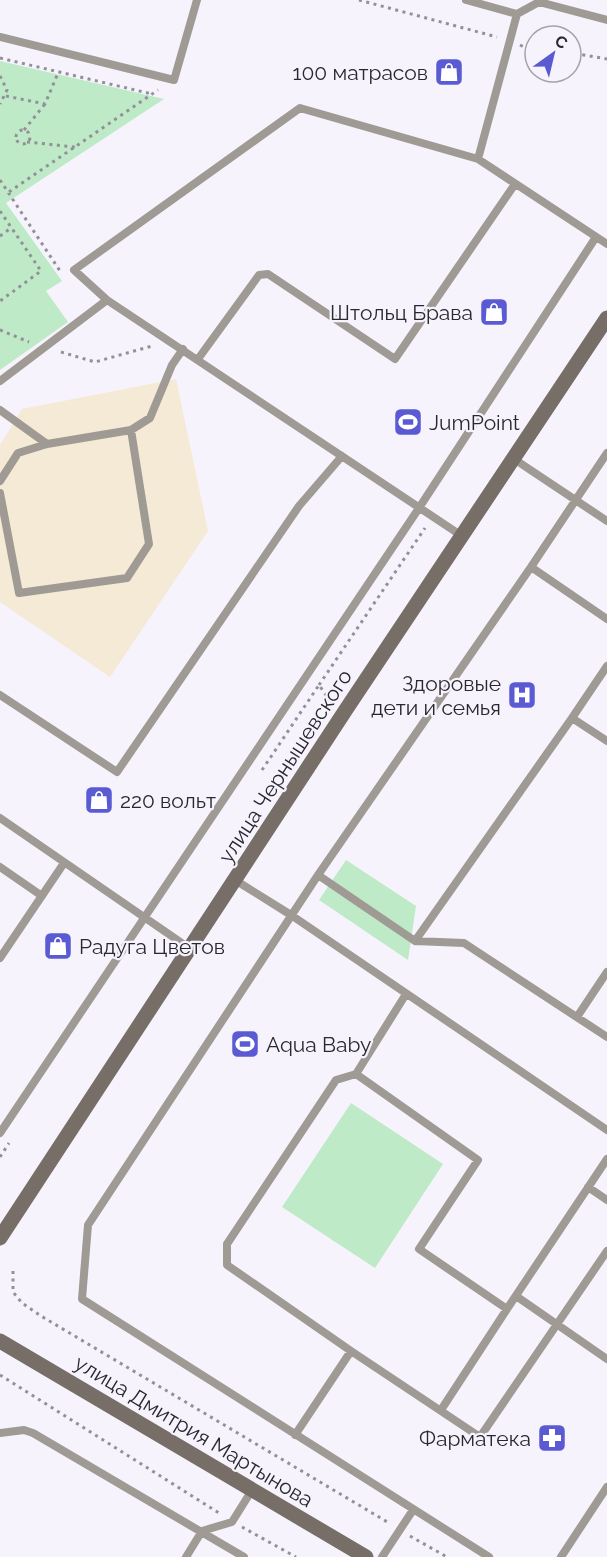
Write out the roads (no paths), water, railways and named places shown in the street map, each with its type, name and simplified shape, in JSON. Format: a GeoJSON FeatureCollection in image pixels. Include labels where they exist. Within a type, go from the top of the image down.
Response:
{"type":"FeatureCollection","features":[{"type":"Feature","properties":{"kind":"main road","name":"улица Чернышевского"},"geometry":{"type":"LineString","coordinates":[[0,1238],[189,948],[607,318]]}},
{"type":"Feature","properties":{"kind":"main road","name":"улица Дмитрия Мартынова"},"geometry":{"type":"LineString","coordinates":[[0,1341],[366,1557]]}},
{"type":"Feature","properties":{"kind":"lane"},"geometry":{"type":"LineString","coordinates":[[0,37],[174,80],[197,0]]}},
{"type":"Feature","properties":{"kind":"lane"},"geometry":{"type":"LineString","coordinates":[[466,0],[517,14],[539,2],[607,20]]}},
{"type":"Feature","properties":{"kind":"lane"},"geometry":{"type":"LineString","coordinates":[[478,159],[517,14]]}},
{"type":"Feature","properties":{"kind":"lane"},"geometry":{"type":"LineString","coordinates":[[462,536],[107,300],[74,270],[300,108],[478,159],[607,244]]}},
{"type":"Feature","properties":{"kind":"lane"},"geometry":{"type":"LineString","coordinates":[[198,359],[259,275],[268,274],[395,359],[515,184]]}},
{"type":"Feature","properties":{"kind":"lane"},"geometry":{"type":"LineString","coordinates":[[0,1133],[419,507],[596,237]]}},
{"type":"Feature","properties":{"kind":"lane"},"geometry":{"type":"LineString","coordinates":[[0,381],[107,300]]}},
{"type":"Feature","properties":{"kind":"lane"},"geometry":{"type":"LineString","coordinates":[[0,481],[18,453],[47,444],[131,430],[150,418],[172,365],[183,349]]}},
{"type":"Feature","properties":{"kind":"lane"},"geometry":{"type":"LineString","coordinates":[[0,410],[47,444]]}},
{"type":"Feature","properties":{"kind":"lane"},"geometry":{"type":"LineString","coordinates":[[0,494],[20,593],[127,578],[149,544],[131,430]]}},
{"type":"Feature","properties":{"kind":"lane"},"geometry":{"type":"LineString","coordinates":[[489,1557],[82,1299],[88,1225],[291,915],[607,453]]}},
{"type":"Feature","properties":{"kind":"lane"},"geometry":{"type":"LineString","coordinates":[[0,695],[117,772],[299,506],[342,456]]}},
{"type":"Feature","properties":{"kind":"lane"},"geometry":{"type":"LineString","coordinates":[[514,459],[607,521]]}},
{"type":"Feature","properties":{"kind":"lane"},"geometry":{"type":"LineString","coordinates":[[531,567],[607,618]]}},
{"type":"Feature","properties":{"kind":"lane"},"geometry":{"type":"LineString","coordinates":[[416,941],[607,666]]}},
{"type":"Feature","properties":{"kind":"lane"},"geometry":{"type":"LineString","coordinates":[[573,718],[607,741]]}},
{"type":"Feature","properties":{"kind":"lane"},"geometry":{"type":"LineString","coordinates":[[0,818],[189,948]]}},
{"type":"Feature","properties":{"kind":"lane"},"geometry":{"type":"LineString","coordinates":[[0,958],[64,862]]}},
{"type":"Feature","properties":{"kind":"lane"},"geometry":{"type":"LineString","coordinates":[[0,867],[42,896]]}},
{"type":"Feature","properties":{"kind":"lane"},"geometry":{"type":"LineString","coordinates":[[318,875],[416,941],[464,943],[607,1037]]}},
{"type":"Feature","properties":{"kind":"lane"},"geometry":{"type":"LineString","coordinates":[[235,880],[291,915],[607,1130]]}},
{"type":"Feature","properties":{"kind":"lane"},"geometry":{"type":"LineString","coordinates":[[577,1017],[607,972]]}},
{"type":"Feature","properties":{"kind":"lane"},"geometry":{"type":"LineString","coordinates":[[406,994],[356,1074],[336,1080],[227,1244],[227,1264],[351,1351],[480,1437],[607,1251]]}},
{"type":"Feature","properties":{"kind":"lane"},"geometry":{"type":"LineString","coordinates":[[356,1074],[478,1160],[419,1249],[507,1309]]}},
{"type":"Feature","properties":{"kind":"lane"},"geometry":{"type":"LineString","coordinates":[[441,1410],[607,1159]]}},
{"type":"Feature","properties":{"kind":"lane"},"geometry":{"type":"LineString","coordinates":[[588,1187],[607,1200]]}},
{"type":"Feature","properties":{"kind":"lane"},"geometry":{"type":"LineString","coordinates":[[516,1296],[607,1359]]}},
{"type":"Feature","properties":{"kind":"lane"},"geometry":{"type":"LineString","coordinates":[[295,1435],[351,1351]]}},
{"type":"Feature","properties":{"kind":"lane"},"geometry":{"type":"LineString","coordinates":[[0,1433],[24,1430],[33,1433],[244,1557]]}},
{"type":"Feature","properties":{"kind":"lane"},"geometry":{"type":"LineString","coordinates":[[561,1557],[607,1487]]}},
{"type":"Feature","properties":{"kind":"lane"},"geometry":{"type":"LineString","coordinates":[[186,1557],[202,1531],[232,1522],[252,1490]]}},
{"type":"Feature","properties":{"kind":"lane"},"geometry":{"type":"LineString","coordinates":[[382,1557],[413,1510]]}},
{"type":"Feature","properties":{"kind":"place","name":"100 матрасов"},"geometry":{"type":"Point","coordinates":[449,72]}},
{"type":"Feature","properties":{"kind":"place","name":"Штольц Брава"},"geometry":{"type":"Point","coordinates":[494,312]}},
{"type":"Feature","properties":{"kind":"place","name":"JumPoint"},"geometry":{"type":"Point","coordinates":[408,422]}},
{"type":"Feature","properties":{"kind":"place","name":"Здоровые дети и семья"},"geometry":{"type":"Point","coordinates":[522,695]}},
{"type":"Feature","properties":{"kind":"place","name":"220 вольт"},"geometry":{"type":"Point","coordinates":[99,800]}},
{"type":"Feature","properties":{"kind":"place","name":"Радуга Цветов"},"geometry":{"type":"Point","coordinates":[58,946]}},
{"type":"Feature","properties":{"kind":"place","name":"Aqua Baby"},"geometry":{"type":"Point","coordinates":[245,1044]}},
{"type":"Feature","properties":{"kind":"place","name":"Фарматека"},"geometry":{"type":"Point","coordinates":[552,1438]}}]}
